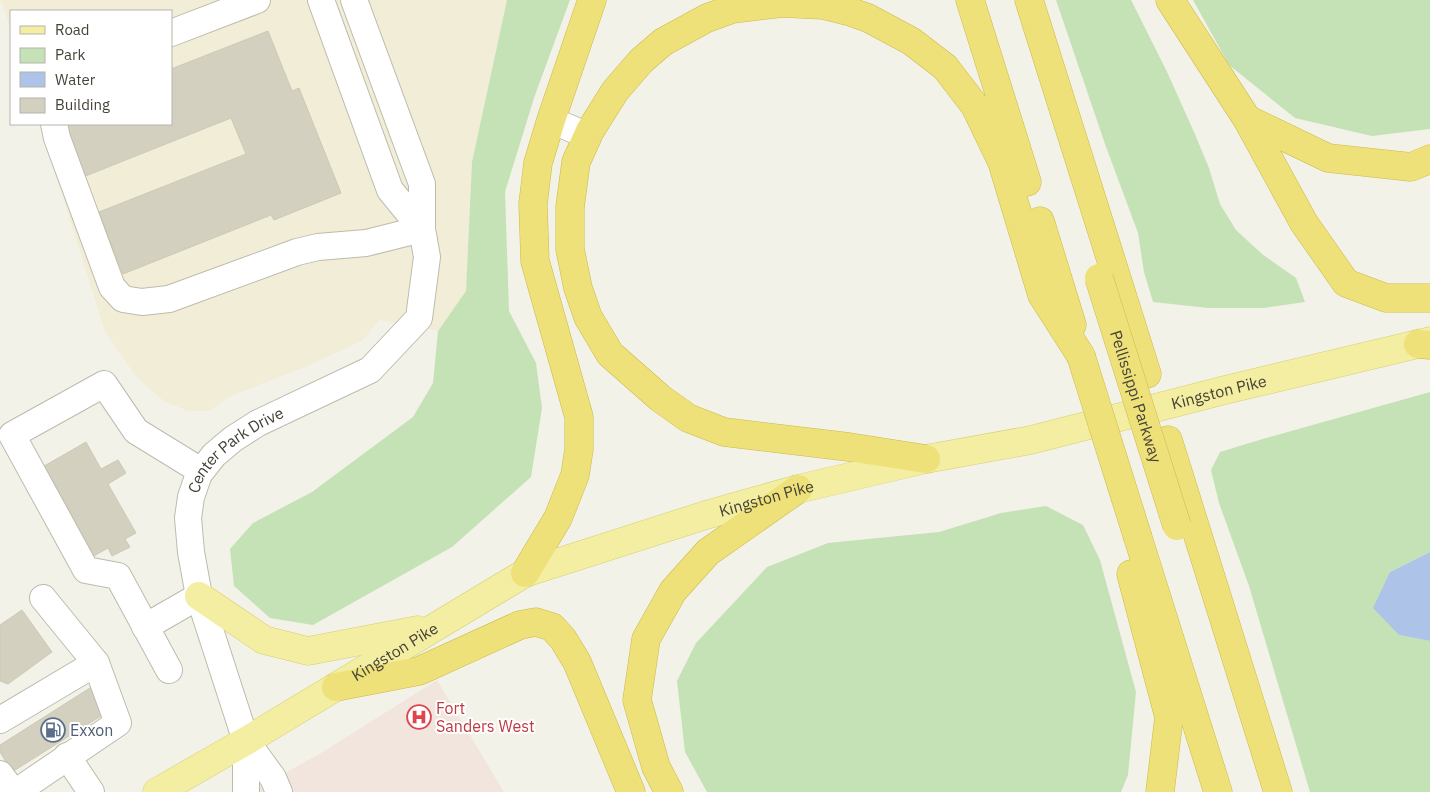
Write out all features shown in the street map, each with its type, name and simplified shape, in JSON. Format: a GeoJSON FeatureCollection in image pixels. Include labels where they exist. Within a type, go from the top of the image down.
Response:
{"type":"FeatureCollection","features":[{"type":"Feature","properties":{"kind":"highway"},"geometry":{"type":"LineString","coordinates":[[525,574],[558,518],[575,475],[579,449],[579,417],[535,261],[533,204],[538,163],[592,0]]}},
{"type":"Feature","properties":{"kind":"highway"},"geometry":{"type":"LineString","coordinates":[[970,0],[1052,292]]}},
{"type":"Feature","properties":{"kind":"highway","name":"Pellissippi Parkway"},"geometry":{"type":"LineString","coordinates":[[1012,0],[1261,792]]}},
{"type":"Feature","properties":{"kind":"highway"},"geometry":{"type":"LineString","coordinates":[[1029,0],[1278,792]]}},
{"type":"Feature","properties":{"kind":"highway"},"geometry":{"type":"LineString","coordinates":[[1170,0],[1247,119],[1304,223],[1346,283],[1386,298],[1430,298]]}},
{"type":"Feature","properties":{"kind":"highway"},"geometry":{"type":"LineString","coordinates":[[926,460],[724,432],[688,418],[660,398],[610,354],[588,317],[578,288],[570,248],[570,207],[576,162],[588,136],[615,92],[641,61],[663,42],[707,18],[732,9],[782,3],[823,5],[868,18],[911,42],[945,68],[975,106],[1002,162],[1052,292],[1081,356],[1218,792]]}},
{"type":"Feature","properties":{"kind":"highway"},"geometry":{"type":"LineString","coordinates":[[1247,119],[1328,158],[1411,167],[1430,160]]}},
{"type":"Feature","properties":{"kind":"highway"},"geometry":{"type":"LineString","coordinates":[[669,792],[656,767],[637,700],[646,639],[673,590],[708,552],[798,489]]}},
{"type":"Feature","properties":{"kind":"highway"},"geometry":{"type":"LineString","coordinates":[[1138,538],[1131,575],[1169,717],[1160,792]]}},
{"type":"Feature","properties":{"kind":"highway"},"geometry":{"type":"LineString","coordinates":[[336,687],[419,671],[520,625],[536,622],[552,627],[563,639],[577,662],[631,792]]}},
{"type":"Feature","properties":{"kind":"main road","name":"Kingston Pike"},"geometry":{"type":"LineString","coordinates":[[157,792],[525,574],[706,514],[798,489],[926,460],[1032,440],[1215,392],[1426,343]]}},
{"type":"Feature","properties":{"kind":"main road"},"geometry":{"type":"LineString","coordinates":[[199,596],[264,640],[308,651],[437,627]]}},
{"type":"Feature","properties":{"kind":"street"},"geometry":{"type":"LineString","coordinates":[[172,33],[257,0]]}},
{"type":"Feature","properties":{"kind":"street","name":"Center Park Drive"},"geometry":{"type":"LineString","coordinates":[[321,0],[390,190],[422,229]]}},
{"type":"Feature","properties":{"kind":"street","name":"Center Park Drive"},"geometry":{"type":"LineString","coordinates":[[246,741],[199,596],[191,552],[188,518],[191,497],[201,472],[214,455],[233,439],[258,423],[370,370],[419,318],[427,257],[422,229],[422,184],[354,0]]}},
{"type":"Feature","properties":{"kind":"street"},"geometry":{"type":"LineString","coordinates":[[551,120],[588,136]]}},
{"type":"Feature","properties":{"kind":"street"},"geometry":{"type":"LineString","coordinates":[[54,125],[60,147],[112,287],[123,299],[142,302],[169,298],[297,252],[318,247],[366,244],[422,229]]}},
{"type":"Feature","properties":{"kind":"street"},"geometry":{"type":"LineString","coordinates":[[169,670],[118,576],[86,570],[12,435],[104,384],[136,431],[201,472]]}},
{"type":"Feature","properties":{"kind":"street"},"geometry":{"type":"LineString","coordinates":[[145,627],[199,596]]}},
{"type":"Feature","properties":{"kind":"street"},"geometry":{"type":"LineString","coordinates":[[0,774],[15,792],[118,723],[96,663],[43,598]]}},
{"type":"Feature","properties":{"kind":"street"},"geometry":{"type":"LineString","coordinates":[[0,720],[96,663]]}},
{"type":"Feature","properties":{"kind":"street"},"geometry":{"type":"LineString","coordinates":[[246,741],[246,792]]}},
{"type":"Feature","properties":{"kind":"street"},"geometry":{"type":"LineString","coordinates":[[246,741],[273,778],[279,792]]}},
{"type":"Feature","properties":{"kind":"street"},"geometry":{"type":"LineString","coordinates":[[67,756],[91,792]]}},
{"type":"Feature","properties":{"kind":"shaded area"},"geometry":{"type":"Polygon","coordinates":[[[1,0],[507,0],[472,162],[466,291],[438,331],[379,320],[362,341],[310,365],[229,397],[209,411],[188,411],[165,402],[137,378],[105,332],[40,125],[172,125],[172,10],[10,10],[10,28],[1,0]]]}},
{"type":"Feature","properties":{"kind":"shaded area","name":"Fort Sanders West"},"geometry":{"type":"Polygon","coordinates":[[[437,680],[504,792],[251,792],[321,753],[437,680]]]}},
{"type":"Feature","properties":{"kind":"green space"},"geometry":{"type":"Polygon","coordinates":[[[507,0],[570,0],[535,95],[505,192],[509,311],[536,363],[542,408],[531,477],[452,547],[313,625],[270,618],[234,586],[230,549],[253,523],[312,492],[413,417],[433,383],[438,331],[466,291],[472,162],[507,0]]]}},
{"type":"Feature","properties":{"kind":"green space"},"geometry":{"type":"Polygon","coordinates":[[[1056,0],[1131,0],[1168,74],[1194,132],[1209,168],[1220,204],[1236,230],[1262,254],[1296,278],[1305,302],[1263,308],[1208,308],[1153,302],[1144,272],[1138,233],[1105,144],[1056,0]]]}},
{"type":"Feature","properties":{"kind":"green space"},"geometry":{"type":"Polygon","coordinates":[[[1193,0],[1430,0],[1430,129],[1372,136],[1295,118],[1229,65],[1193,0]]]}},
{"type":"Feature","properties":{"kind":"green space"},"geometry":{"type":"Polygon","coordinates":[[[1430,392],[1430,552],[1390,572],[1399,635],[1430,641],[1430,792],[1310,792],[1249,586],[1219,503],[1211,470],[1220,452],[1430,392]]]}},
{"type":"Feature","properties":{"kind":"green space"},"geometry":{"type":"Polygon","coordinates":[[[1046,506],[1083,525],[1100,560],[1136,692],[1128,775],[1121,792],[707,792],[685,752],[677,681],[696,643],[767,567],[828,543],[939,532],[1001,513],[1046,506]]]}},
{"type":"Feature","properties":{"kind":"water"},"geometry":{"type":"Polygon","coordinates":[[[1430,552],[1430,641],[1399,635],[1373,608],[1390,572],[1430,552]]]}},
{"type":"Feature","properties":{"kind":"building"},"geometry":{"type":"Polygon","coordinates":[[[268,31],[292,91],[299,88],[341,193],[274,220],[271,215],[123,274],[99,212],[246,154],[231,118],[83,177],[62,125],[172,125],[172,69],[268,31]]]}},
{"type":"Feature","properties":{"kind":"building"},"geometry":{"type":"Polygon","coordinates":[[[86,442],[101,469],[118,460],[126,473],[108,484],[136,533],[125,539],[130,547],[112,556],[108,548],[90,558],[39,469],[86,442]]]}},
{"type":"Feature","properties":{"kind":"building"},"geometry":{"type":"Polygon","coordinates":[[[22,610],[52,652],[8,684],[0,681],[0,625],[22,610]]]}},
{"type":"Feature","properties":{"kind":"building"},"geometry":{"type":"Polygon","coordinates":[[[93,686],[109,711],[12,772],[0,752],[0,745],[93,686]]]}},
{"type":"Feature","properties":{"kind":"place","name":"Fort Sanders West"},"geometry":{"type":"Point","coordinates":[419,717]}},
{"type":"Feature","properties":{"kind":"place","name":"Exxon"},"geometry":{"type":"Point","coordinates":[53,730]}}]}
